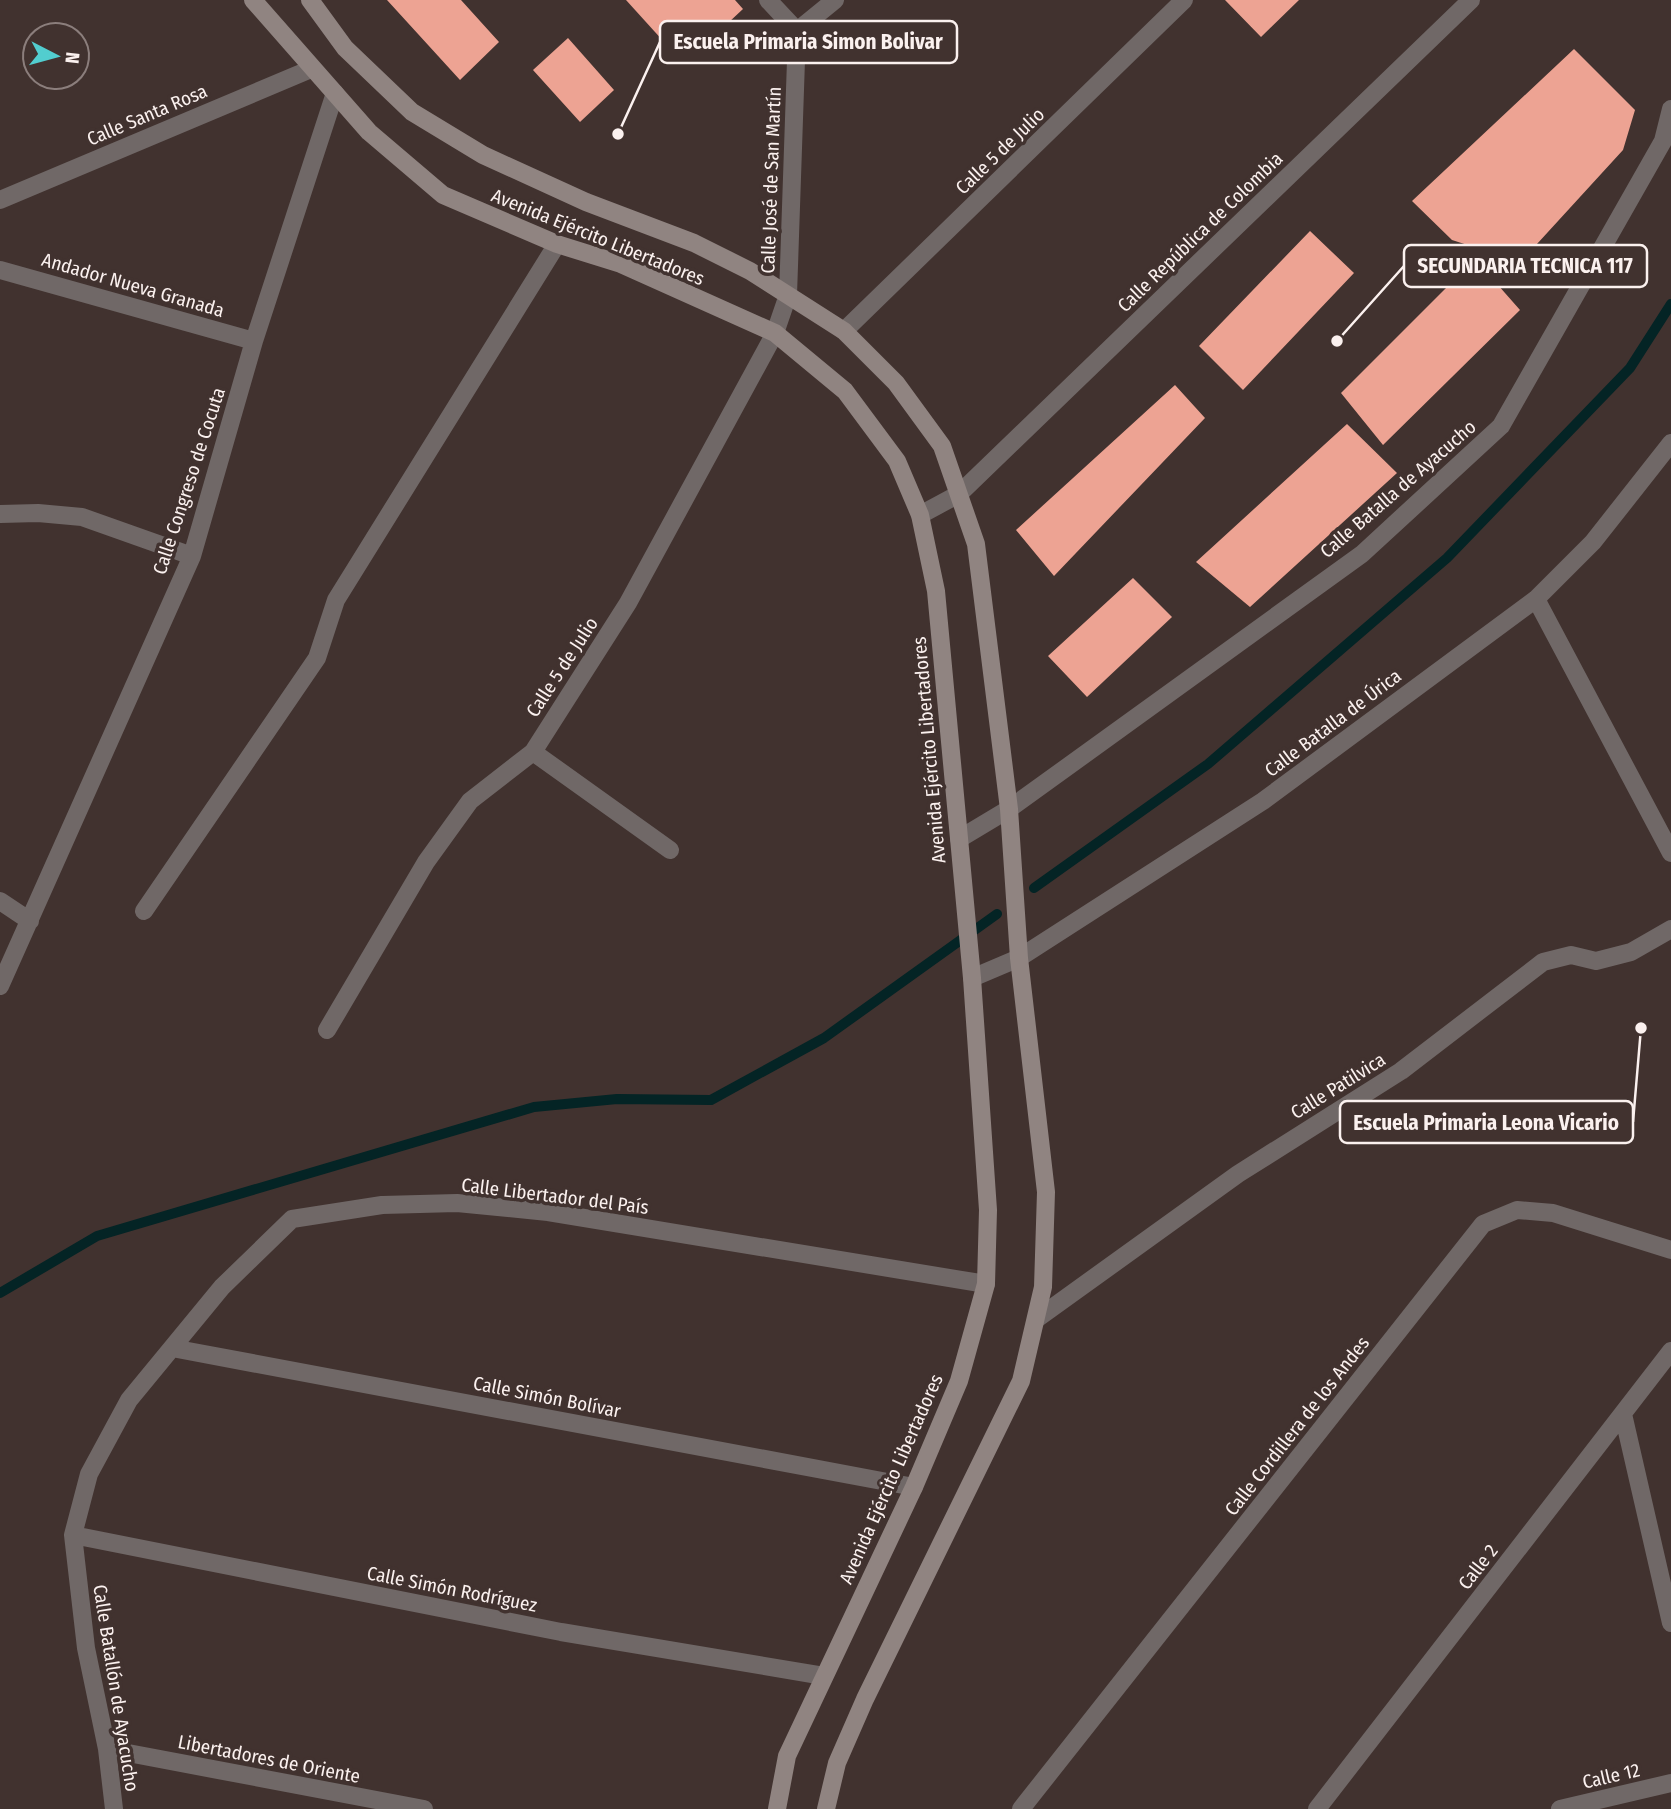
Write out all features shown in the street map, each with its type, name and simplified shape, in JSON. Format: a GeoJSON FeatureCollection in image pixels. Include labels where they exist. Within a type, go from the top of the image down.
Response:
{"type":"FeatureCollection","features":[{"type":"Feature","properties":{"kind":"main road","name":"Avenida Ejército Libertadores"},"geometry":{"type":"LineString","coordinates":[[253,0],[369,132],[443,195],[557,244],[621,264],[775,332],[845,391],[897,461],[920,515],[936,592],[972,978],[988,1210],[986,1284],[959,1381],[914,1487],[787,1756],[777,1809]]}},
{"type":"Feature","properties":{"kind":"main road","name":"Avenida Ejército Libertadores"},"geometry":{"type":"LineString","coordinates":[[310,0],[345,48],[412,112],[483,155],[586,202],[694,243],[788,295],[844,331],[896,383],[942,446],[976,544],[1009,809],[1019,958],[1046,1192],[1043,1287],[1038,1318],[1021,1381],[865,1699],[837,1763],[826,1809]]}},
{"type":"Feature","properties":{"kind":"street"},"geometry":{"type":"LineString","coordinates":[[768,0],[797,31],[835,0]]}},
{"type":"Feature","properties":{"kind":"street","name":"Calle 5 de Julio"},"geometry":{"type":"LineString","coordinates":[[844,331],[1184,0]]}},
{"type":"Feature","properties":{"kind":"street","name":"Calle República de Colombia"},"geometry":{"type":"LineString","coordinates":[[920,515],[959,494],[1471,0]]}},
{"type":"Feature","properties":{"kind":"street","name":"Calle José de San Martín"},"geometry":{"type":"LineString","coordinates":[[788,295],[797,31]]}},
{"type":"Feature","properties":{"kind":"street","name":"Calle Santa Rosa"},"geometry":{"type":"LineString","coordinates":[[0,200],[311,69]]}},
{"type":"Feature","properties":{"kind":"street","name":"Calle Congreso de Cocuta"},"geometry":{"type":"LineString","coordinates":[[0,986],[192,556],[254,341],[335,93]]}},
{"type":"Feature","properties":{"kind":"street","name":"Calle Batalla de Ayacucho"},"geometry":{"type":"LineString","coordinates":[[959,839],[1009,809],[1362,554],[1501,426],[1663,141],[1671,109]]}},
{"type":"Feature","properties":{"kind":"street"},"geometry":{"type":"LineString","coordinates":[[144,911],[317,658],[336,600],[557,244]]}},
{"type":"Feature","properties":{"kind":"street","name":"Andador Nueva Granada"},"geometry":{"type":"LineString","coordinates":[[0,270],[254,341]]}},
{"type":"Feature","properties":{"kind":"street","name":"Calle 5 de Julio"},"geometry":{"type":"LineString","coordinates":[[327,1030],[426,862],[470,801],[533,752],[628,603],[775,332],[788,295]]}},
{"type":"Feature","properties":{"kind":"street","name":"Calle Batalla de Úrica"},"geometry":{"type":"LineString","coordinates":[[972,978],[1019,958],[1263,801],[1536,599],[1593,542],[1671,443]]}},
{"type":"Feature","properties":{"kind":"street"},"geometry":{"type":"LineString","coordinates":[[0,514],[38,513],[82,517],[192,556]]}},
{"type":"Feature","properties":{"kind":"street"},"geometry":{"type":"LineString","coordinates":[[1536,599],[1671,853]]}},
{"type":"Feature","properties":{"kind":"street"},"geometry":{"type":"LineString","coordinates":[[533,752],[670,850]]}},
{"type":"Feature","properties":{"kind":"street"},"geometry":{"type":"LineString","coordinates":[[0,901],[30,921]]}},
{"type":"Feature","properties":{"kind":"street","name":"Calle Patilvica"},"geometry":{"type":"LineString","coordinates":[[1038,1318],[1238,1174],[1401,1071],[1543,962],[1571,955],[1596,961],[1631,952],[1671,929]]}},
{"type":"Feature","properties":{"kind":"street","name":"Calle Libertador del País"},"geometry":{"type":"LineString","coordinates":[[172,1348],[222,1287],[292,1219],[382,1205],[457,1203],[548,1212],[986,1284]]}},
{"type":"Feature","properties":{"kind":"street","name":"Calle Cordillera de los Andes"},"geometry":{"type":"LineString","coordinates":[[1021,1809],[1483,1224],[1517,1210],[1553,1213],[1671,1250]]}},
{"type":"Feature","properties":{"kind":"street","name":"Calle Simón Bolívar"},"geometry":{"type":"LineString","coordinates":[[172,1348],[914,1487]]}},
{"type":"Feature","properties":{"kind":"street","name":"Calle Batallón de Ayacucho"},"geometry":{"type":"LineString","coordinates":[[114,1809],[107,1749],[86,1648],[73,1535],[89,1474],[129,1400],[172,1348]]}},
{"type":"Feature","properties":{"kind":"street","name":"Calle 2"},"geometry":{"type":"LineString","coordinates":[[1317,1809],[1671,1351]]}},
{"type":"Feature","properties":{"kind":"street"},"geometry":{"type":"LineString","coordinates":[[1623,1413],[1671,1623]]}},
{"type":"Feature","properties":{"kind":"street","name":"Calle Simón Rodríguez"},"geometry":{"type":"LineString","coordinates":[[73,1535],[561,1632],[824,1676]]}},
{"type":"Feature","properties":{"kind":"street","name":"Libertadores de Oriente"},"geometry":{"type":"LineString","coordinates":[[107,1749],[424,1809]]}},
{"type":"Feature","properties":{"kind":"street","name":"Calle 12"},"geometry":{"type":"LineString","coordinates":[[1560,1809],[1671,1783]]}},
{"type":"Feature","properties":{"kind":"street"},"geometry":{"type":"LineString","coordinates":[[321,1791],[327,1809]]}},
{"type":"Feature","properties":{"kind":"building"},"geometry":{"type":"Polygon","coordinates":[[[387,0],[461,0],[499,42],[460,80],[387,0]]]}},
{"type":"Feature","properties":{"kind":"building"},"geometry":{"type":"Polygon","coordinates":[[[626,0],[735,0],[743,9],[684,64],[626,0]]]}},
{"type":"Feature","properties":{"kind":"building"},"geometry":{"type":"Polygon","coordinates":[[[1225,0],[1299,0],[1261,37],[1225,0]]]}},
{"type":"Feature","properties":{"kind":"building"},"geometry":{"type":"Polygon","coordinates":[[[568,38],[614,90],[580,122],[533,70],[568,38]]]}},
{"type":"Feature","properties":{"kind":"building"},"geometry":{"type":"Polygon","coordinates":[[[1574,49],[1635,110],[1623,150],[1526,256],[1483,250],[1452,240],[1412,201],[1574,49]]]}},
{"type":"Feature","properties":{"kind":"building"},"geometry":{"type":"Polygon","coordinates":[[[1310,231],[1354,273],[1243,390],[1199,346],[1310,231]]]}},
{"type":"Feature","properties":{"kind":"building"},"geometry":{"type":"Polygon","coordinates":[[[1475,259],[1520,310],[1383,445],[1341,393],[1475,259]]]}},
{"type":"Feature","properties":{"kind":"building"},"geometry":{"type":"Polygon","coordinates":[[[1175,385],[1205,418],[1054,576],[1016,530],[1175,385]]]}},
{"type":"Feature","properties":{"kind":"building"},"geometry":{"type":"Polygon","coordinates":[[[1347,424],[1397,473],[1250,607],[1196,562],[1347,424]]]}},
{"type":"Feature","properties":{"kind":"building"},"geometry":{"type":"Polygon","coordinates":[[[1133,578],[1172,617],[1087,697],[1048,656],[1133,578]]]}},
{"type":"Feature","properties":{"kind":"waterway"},"geometry":{"type":"LineString","coordinates":[[1034,888],[1208,764],[1447,558],[1630,368],[1671,304]]}},
{"type":"Feature","properties":{"kind":"waterway"},"geometry":{"type":"LineString","coordinates":[[0,1293],[97,1236],[534,1107],[617,1099],[711,1100],[824,1038],[997,914]]}},
{"type":"Feature","properties":{"kind":"place","name":"Escuela Primaria Simon Bolivar"},"geometry":{"type":"Point","coordinates":[618,134]}},
{"type":"Feature","properties":{"kind":"place","name":"SECUNDARIA TECNICA 117"},"geometry":{"type":"Point","coordinates":[1337,341]}},
{"type":"Feature","properties":{"kind":"place","name":"Escuela Primaria Leona Vicario"},"geometry":{"type":"Point","coordinates":[1641,1028]}}]}
